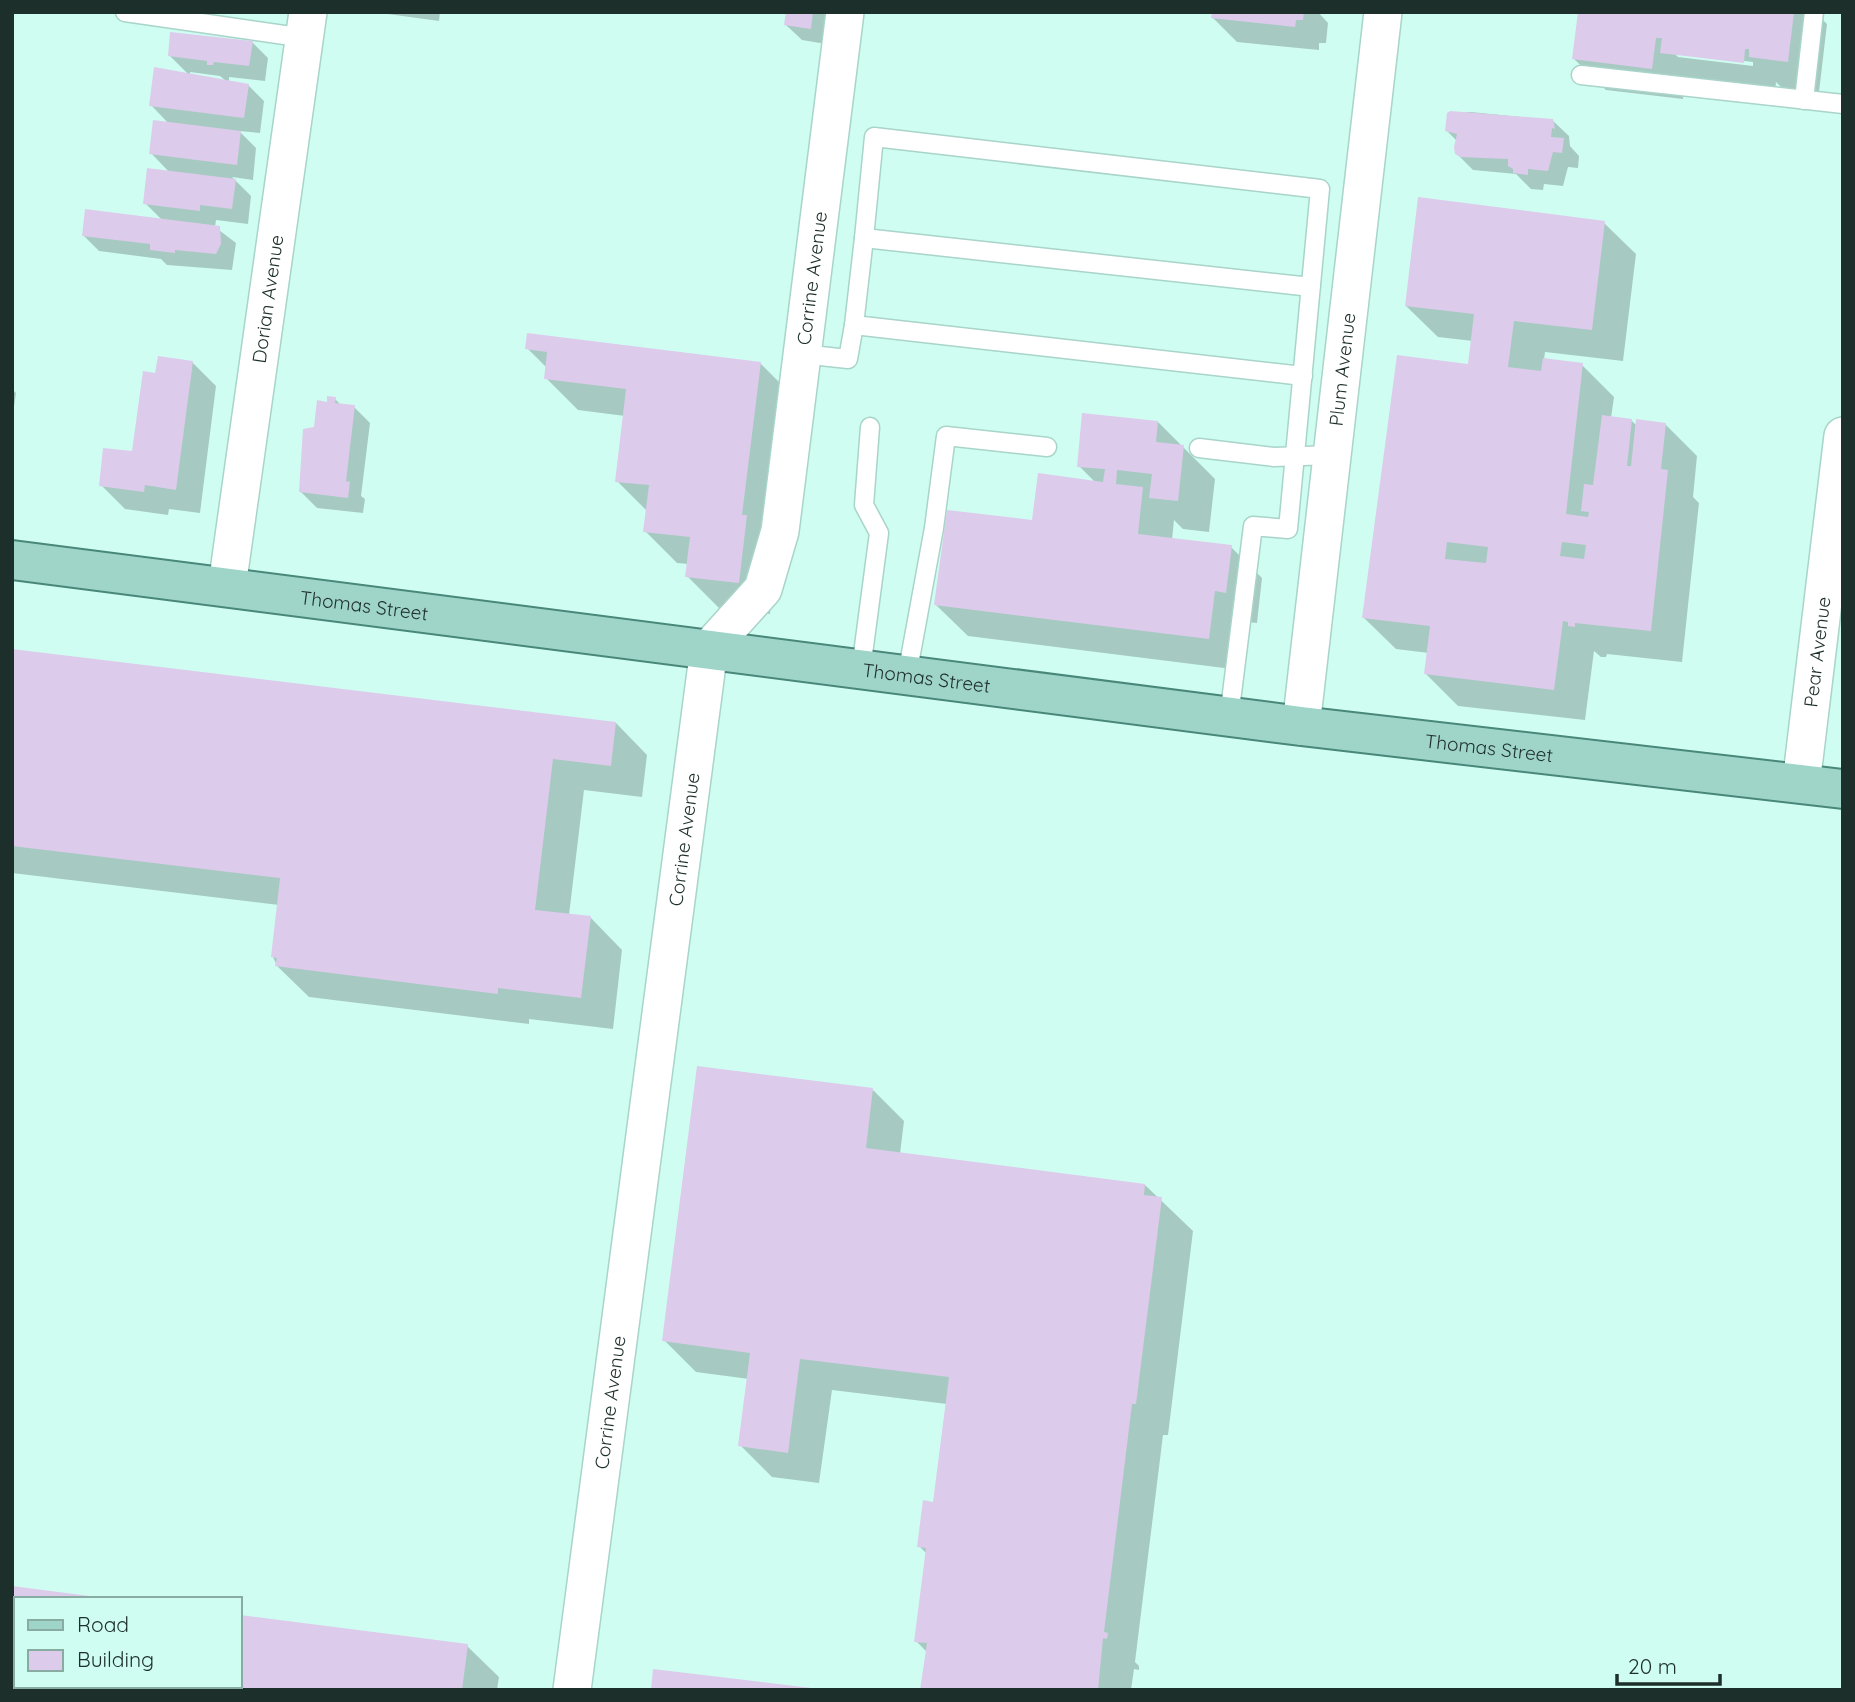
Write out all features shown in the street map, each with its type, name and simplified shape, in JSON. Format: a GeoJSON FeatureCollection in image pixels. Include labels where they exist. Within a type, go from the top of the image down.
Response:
{"type":"FeatureCollection","features":[{"type":"Feature","properties":{"kind":"main road","name":"Thomas Street"},"geometry":{"type":"LineString","coordinates":[[12,560],[1301,726],[1843,789]]}},
{"type":"Feature","properties":{"kind":"street","name":"Corrine Avenue"},"geometry":{"type":"LineString","coordinates":[[572,1690],[709,649],[762,589],[780,531],[845,12]]}},
{"type":"Feature","properties":{"kind":"street","name":"Plum Avenue"},"geometry":{"type":"LineString","coordinates":[[1301,726],[1383,12]]}},
{"type":"Feature","properties":{"kind":"street","name":"Dorian Avenue"},"geometry":{"type":"LineString","coordinates":[[227,586],[307,25]]}},
{"type":"Feature","properties":{"kind":"street","name":"Pear Avenue"},"geometry":{"type":"LineString","coordinates":[[1801,784],[1843,436]]}},
{"type":"Feature","properties":{"kind":"lane"},"geometry":{"type":"LineString","coordinates":[[125,12],[307,25]]}},
{"type":"Feature","properties":{"kind":"lane"},"geometry":{"type":"LineString","coordinates":[[1804,100],[1814,12]]}},
{"type":"Feature","properties":{"kind":"lane"},"geometry":{"type":"LineString","coordinates":[[1581,75],[1843,104]]}},
{"type":"Feature","properties":{"kind":"lane"},"geometry":{"type":"LineString","coordinates":[[802,354],[848,359],[874,137],[1320,189],[1289,529],[1253,526],[1228,716]]}},
{"type":"Feature","properties":{"kind":"lane"},"geometry":{"type":"LineString","coordinates":[[864,238],[1311,287]]}},
{"type":"Feature","properties":{"kind":"lane"},"geometry":{"type":"LineString","coordinates":[[854,325],[1303,376]]}},
{"type":"Feature","properties":{"kind":"lane"},"geometry":{"type":"LineString","coordinates":[[861,669],[879,533],[864,505],[870,427]]}},
{"type":"Feature","properties":{"kind":"lane"},"geometry":{"type":"LineString","coordinates":[[907,675],[934,528],[946,436],[1047,447]]}},
{"type":"Feature","properties":{"kind":"lane"},"geometry":{"type":"LineString","coordinates":[[1199,448],[1274,457],[1332,455]]}},
{"type":"Feature","properties":{"kind":"building"},"geometry":{"type":"Polygon","coordinates":[[[786,12],[813,12],[811,29],[784,25],[786,12]]]}},
{"type":"Feature","properties":{"kind":"building"},"geometry":{"type":"Polygon","coordinates":[[[1212,12],[1304,12],[1303,20],[1296,20],[1295,27],[1211,18],[1212,12]]]}},
{"type":"Feature","properties":{"kind":"building"},"geometry":{"type":"Polygon","coordinates":[[[1578,12],[1794,12],[1788,62],[1749,57],[1749,49],[1745,49],[1744,63],[1660,53],[1662,38],[1656,38],[1652,69],[1572,59],[1578,12]]]}},
{"type":"Feature","properties":{"kind":"building"},"geometry":{"type":"Polygon","coordinates":[[[170,32],[253,41],[249,66],[214,62],[213,65],[207,65],[207,61],[168,56],[170,32]]]}},
{"type":"Feature","properties":{"kind":"building"},"geometry":{"type":"Polygon","coordinates":[[[154,67],[249,84],[244,118],[149,106],[154,67]]]}},
{"type":"Feature","properties":{"kind":"building"},"geometry":{"type":"Polygon","coordinates":[[[1450,111],[1553,119],[1555,129],[1552,128],[1551,137],[1564,138],[1562,153],[1553,152],[1548,171],[1528,169],[1528,175],[1513,173],[1513,169],[1508,166],[1508,159],[1460,157],[1455,154],[1454,147],[1457,134],[1445,131],[1447,113],[1450,111]]]}},
{"type":"Feature","properties":{"kind":"building"},"geometry":{"type":"Polygon","coordinates":[[[153,120],[241,131],[237,165],[149,154],[153,120]]]}},
{"type":"Feature","properties":{"kind":"building"},"geometry":{"type":"Polygon","coordinates":[[[147,168],[236,179],[232,209],[200,205],[200,211],[143,204],[147,168]]]}},
{"type":"Feature","properties":{"kind":"building"},"geometry":{"type":"Polygon","coordinates":[[[1418,197],[1605,221],[1592,330],[1514,321],[1508,367],[1541,371],[1543,358],[1583,363],[1566,514],[1588,517],[1589,512],[1581,511],[1584,484],[1593,485],[1602,415],[1632,419],[1627,466],[1631,466],[1636,419],[1666,423],[1661,469],[1668,470],[1651,631],[1575,623],[1575,627],[1568,626],[1568,622],[1563,621],[1554,690],[1424,674],[1430,626],[1362,618],[1397,355],[1468,364],[1474,314],[1405,306],[1418,197]],[[1447,542],[1445,559],[1486,563],[1488,547],[1447,542]],[[1562,542],[1560,556],[1584,559],[1586,545],[1562,542]]]}},
{"type":"Feature","properties":{"kind":"building"},"geometry":{"type":"Polygon","coordinates":[[[85,209],[220,226],[221,244],[216,254],[175,250],[175,253],[150,250],[150,244],[82,236],[85,209]]]}},
{"type":"Feature","properties":{"kind":"building"},"geometry":{"type":"Polygon","coordinates":[[[527,333],[761,362],[742,515],[747,515],[739,583],[685,577],[690,537],[643,532],[649,485],[615,482],[626,389],[544,379],[547,352],[525,349],[527,333]]]}},
{"type":"Feature","properties":{"kind":"building"},"geometry":{"type":"Polygon","coordinates":[[[158,356],[193,361],[176,490],[145,485],[144,492],[99,486],[103,448],[132,451],[143,371],[155,373],[158,356]]]}},
{"type":"Feature","properties":{"kind":"building"},"geometry":{"type":"Polygon","coordinates":[[[327,396],[336,397],[335,403],[355,405],[346,481],[350,482],[348,498],[299,492],[303,429],[314,427],[317,400],[327,402],[327,396]]]}},
{"type":"Feature","properties":{"kind":"building"},"geometry":{"type":"Polygon","coordinates":[[[1082,413],[1158,421],[1156,442],[1184,445],[1178,501],[1149,498],[1152,474],[1117,470],[1116,484],[1143,487],[1138,534],[1232,545],[1226,593],[1215,591],[1209,639],[934,605],[947,510],[1032,520],[1038,473],[1103,482],[1105,469],[1077,467],[1082,413]]]}},
{"type":"Feature","properties":{"kind":"building"},"geometry":{"type":"Polygon","coordinates":[[[12,649],[616,722],[611,766],[553,759],[535,910],[591,916],[581,998],[498,988],[498,994],[275,966],[277,958],[271,957],[280,878],[12,846],[12,649]]]}},
{"type":"Feature","properties":{"kind":"building"},"geometry":{"type":"Polygon","coordinates":[[[697,1066],[873,1088],[866,1148],[1145,1184],[1144,1195],[1162,1197],[1136,1404],[1132,1404],[1104,1632],[1108,1633],[1107,1639],[1103,1638],[1098,1690],[920,1690],[927,1643],[914,1642],[926,1548],[917,1547],[923,1500],[933,1502],[949,1377],[800,1359],[788,1453],[738,1446],[750,1353],[662,1341],[697,1066]]]}},
{"type":"Feature","properties":{"kind":"building"},"geometry":{"type":"Polygon","coordinates":[[[12,1586],[97,1597],[14,1597],[14,1688],[242,1688],[242,1615],[468,1644],[462,1690],[12,1690],[12,1586]]]}},
{"type":"Feature","properties":{"kind":"building"},"geometry":{"type":"Polygon","coordinates":[[[653,1669],[811,1688],[811,1690],[651,1690],[653,1669]]]}}]}
